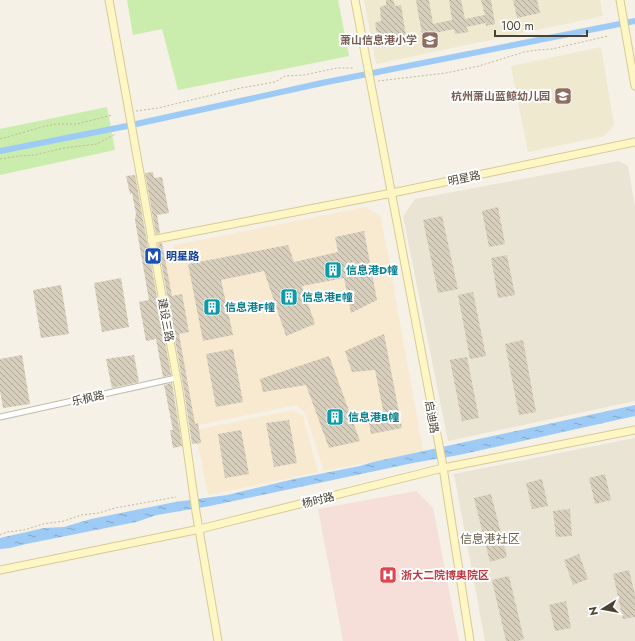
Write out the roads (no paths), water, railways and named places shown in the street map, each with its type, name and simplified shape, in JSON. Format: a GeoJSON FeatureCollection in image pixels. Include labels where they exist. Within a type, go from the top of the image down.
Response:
{"type":"FeatureCollection","features":[{"type":"Feature","properties":{"kind":"street","name":"建设三路"},"geometry":{"type":"LineString","coordinates":[[109,0],[132,112],[132,132],[176,378],[196,512],[218,641]]}},
{"type":"Feature","properties":{"kind":"street","name":"启迪路"},"geometry":{"type":"LineString","coordinates":[[355,0],[442,465],[470,641]]}},
{"type":"Feature","properties":{"kind":"street"},"geometry":{"type":"LineString","coordinates":[[620,0],[635,86]]}},
{"type":"Feature","properties":{"kind":"street","name":"明星路"},"geometry":{"type":"LineString","coordinates":[[151,240],[392,193],[635,142]]}},
{"type":"Feature","properties":{"kind":"street","name":"乐枫路"},"geometry":{"type":"LineString","coordinates":[[0,417],[176,378]]}},
{"type":"Feature","properties":{"kind":"street","name":"杨时路"},"geometry":{"type":"LineString","coordinates":[[0,570],[200,529],[442,465],[635,430]]}},
{"type":"Feature","properties":{"kind":"water"},"geometry":{"type":"Polygon","coordinates":[[[635,405],[635,416],[459,455],[413,463],[210,506],[157,515],[136,522],[0,549],[0,538],[44,528],[64,527],[91,519],[175,502],[227,495],[635,405]]]}},
{"type":"Feature","properties":{"kind":"waterway"},"geometry":{"type":"LineString","coordinates":[[0,151],[127,126],[322,83],[635,21]]}},
{"type":"Feature","properties":{"kind":"place","name":"萧山信息港小学"},"geometry":{"type":"Point","coordinates":[430,40]}},
{"type":"Feature","properties":{"kind":"place","name":"杭州萧山蓝鲸幼儿园"},"geometry":{"type":"Point","coordinates":[563,96]}},
{"type":"Feature","properties":{"kind":"place","name":"明星路"},"geometry":{"type":"Point","coordinates":[153,256]}},
{"type":"Feature","properties":{"kind":"place","name":"信息港D幢"},"geometry":{"type":"Point","coordinates":[333,270]}},
{"type":"Feature","properties":{"kind":"place","name":"信息港E幢"},"geometry":{"type":"Point","coordinates":[289,297]}},
{"type":"Feature","properties":{"kind":"place","name":"信息港F幢"},"geometry":{"type":"Point","coordinates":[212,307]}},
{"type":"Feature","properties":{"kind":"place","name":"信息港B幢"},"geometry":{"type":"Point","coordinates":[335,417]}},
{"type":"Feature","properties":{"kind":"place","name":"浙大二院博奥院区"},"geometry":{"type":"Point","coordinates":[388,575]}},
{"type":"Feature","properties":{"kind":"district","name":"信息港社区"},"geometry":{"type":"Point","coordinates":[490,539]}}]}
